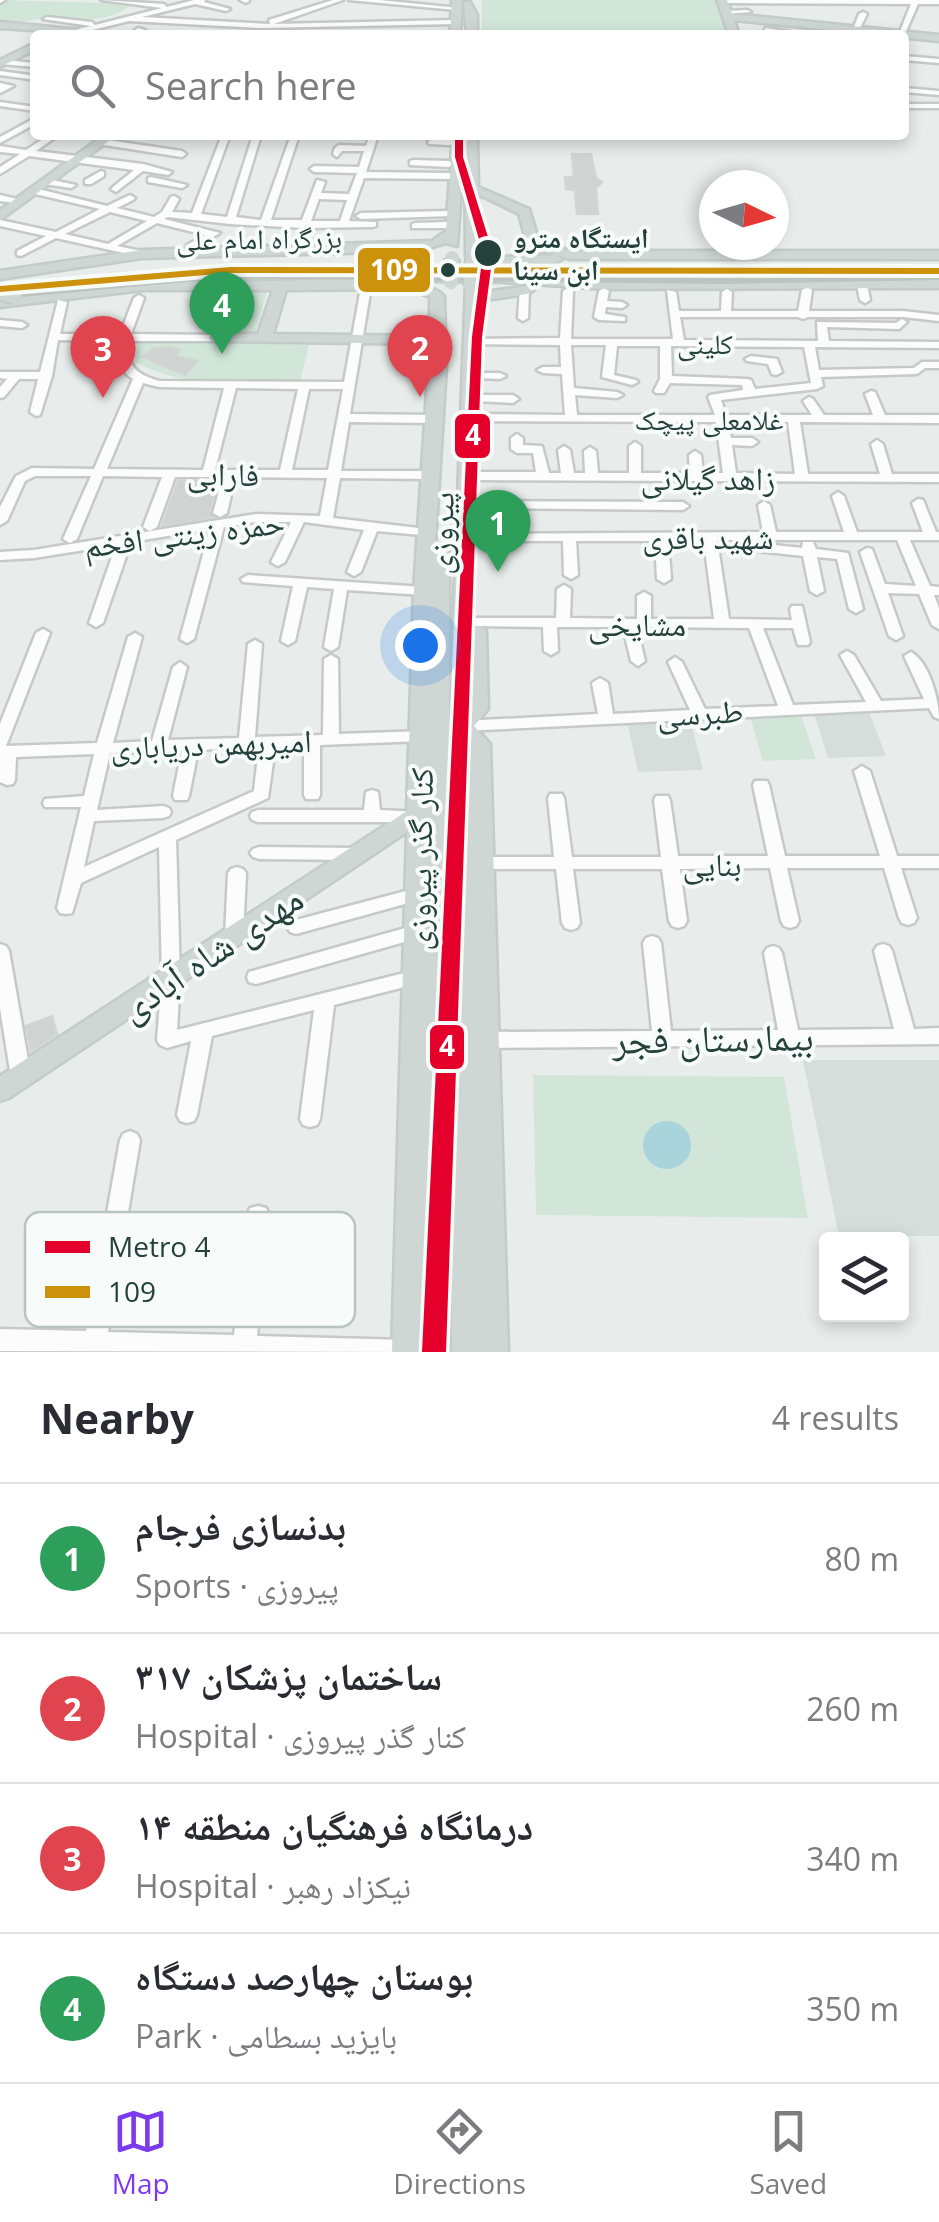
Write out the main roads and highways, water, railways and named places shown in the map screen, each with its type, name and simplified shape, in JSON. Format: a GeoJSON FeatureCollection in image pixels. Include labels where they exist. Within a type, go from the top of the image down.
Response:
{"type":"FeatureCollection","features":[{"type":"Feature","properties":{"kind":"highway","name":"بزرگراه امام علی"},"geometry":{"type":"LineString","coordinates":[[3,279],[199,263],[410,260],[469,273],[721,279],[939,275]]}},
{"type":"Feature","properties":{"kind":"highway","name":"بزرگراه امام علی"},"geometry":{"type":"LineString","coordinates":[[4,297],[215,274],[939,263]]}},
{"type":"Feature","properties":{"kind":"main road"},"geometry":{"type":"LineString","coordinates":[[454,30],[462,3]]}},
{"type":"Feature","properties":{"kind":"main road"},"geometry":{"type":"LineString","coordinates":[[462,3],[468,30]]}},
{"type":"Feature","properties":{"kind":"main road"},"geometry":{"type":"LineString","coordinates":[[725,8],[776,26],[818,19],[856,30]]}},
{"type":"Feature","properties":{"kind":"main road"},"geometry":{"type":"LineString","coordinates":[[0,24],[47,30]]}},
{"type":"Feature","properties":{"kind":"main road"},"geometry":{"type":"LineString","coordinates":[[909,38],[914,41],[939,38]]}},
{"type":"Feature","properties":{"kind":"main road"},"geometry":{"type":"LineString","coordinates":[[0,220],[103,140]]}},
{"type":"Feature","properties":{"kind":"main road"},"geometry":{"type":"LineString","coordinates":[[3,279],[142,254],[436,244],[449,224],[449,170],[462,140]]}},
{"type":"Feature","properties":{"kind":"main road","name":"پیروزی"},"geometry":{"type":"LineString","coordinates":[[463,140],[449,224],[469,273],[471,505],[462,726],[474,864]]}},
{"type":"Feature","properties":{"kind":"main road"},"geometry":{"type":"LineString","coordinates":[[464,140],[477,183],[469,273]]}},
{"type":"Feature","properties":{"kind":"main road"},"geometry":{"type":"LineString","coordinates":[[477,183],[525,212],[528,239],[539,248],[559,253],[842,257]]}},
{"type":"Feature","properties":{"kind":"main road"},"geometry":{"type":"LineString","coordinates":[[84,264],[299,254],[410,260]]}},
{"type":"Feature","properties":{"kind":"main road"},"geometry":{"type":"LineString","coordinates":[[141,292],[255,279],[939,255]]}},
{"type":"Feature","properties":{"kind":"main road"},"geometry":{"type":"LineString","coordinates":[[469,273],[524,290],[568,291],[602,298],[671,292],[767,295],[939,284]]}},
{"type":"Feature","properties":{"kind":"main road"},"geometry":{"type":"LineString","coordinates":[[469,273],[590,284],[861,290]]}},
{"type":"Feature","properties":{"kind":"main road","name":"پیروزی"},"geometry":{"type":"LineString","coordinates":[[435,1352],[441,370],[469,273]]}},
{"type":"Feature","properties":{"kind":"main road"},"geometry":{"type":"LineString","coordinates":[[237,285],[216,338],[438,340]]}},
{"type":"Feature","properties":{"kind":"main road"},"geometry":{"type":"LineString","coordinates":[[4,297],[237,285],[408,285],[431,290],[438,304],[441,370]]}},
{"type":"Feature","properties":{"kind":"main road"},"geometry":{"type":"LineString","coordinates":[[264,339],[281,285]]}},
{"type":"Feature","properties":{"kind":"main road","name":"پیروزی"},"geometry":{"type":"LineString","coordinates":[[470,341],[482,348],[480,398],[472,418]]}},
{"type":"Feature","properties":{"kind":"main road","name":"کنار گذر پیروزی"},"geometry":{"type":"LineString","coordinates":[[407,1352],[428,475],[441,370]]}},
{"type":"Feature","properties":{"kind":"main road","name":"پیروزی"},"geometry":{"type":"LineString","coordinates":[[462,726],[478,709],[470,537]]}},
{"type":"Feature","properties":{"kind":"main road"},"geometry":{"type":"LineString","coordinates":[[462,726],[479,744],[482,814],[474,864]]}},
{"type":"Feature","properties":{"kind":"main road","name":"مهدی شاه آبادی"},"geometry":{"type":"LineString","coordinates":[[7,1085],[417,814]]}},
{"type":"Feature","properties":{"kind":"main road","name":"کنار گذر پیروزی"},"geometry":{"type":"LineString","coordinates":[[474,864],[473,1045],[493,1352]]}},
{"type":"Feature","properties":{"kind":"main road"},"geometry":{"type":"LineString","coordinates":[[434,1049],[473,1045],[467,1352]]}},
{"type":"Feature","properties":{"kind":"main road"},"geometry":{"type":"LineString","coordinates":[[407,1352],[426,1352]]}},
{"type":"Feature","properties":{"kind":"water"},"geometry":{"type":"Polygon","coordinates":[[[667,1121],[684,1128],[691,1145],[684,1162],[667,1169],[650,1162],[643,1145],[650,1128],[667,1121]]]}},
{"type":"Feature","properties":{"kind":"metro line","name":"4"},"geometry":{"type":"LineString","coordinates":[[434,1352],[477,337],[488,253],[459,157],[459,140]]}},
{"type":"Feature","properties":{"kind":"place","name":"ایستگاه مترو ابن سینا"},"geometry":{"type":"Point","coordinates":[488,253]}},
{"type":"Feature","properties":{"kind":"place","name":"بوستان چهارصد دستگاه"},"geometry":{"type":"Point","coordinates":[222,354]}},
{"type":"Feature","properties":{"kind":"place","name":"ساختمان پزشکان ۳۱۷"},"geometry":{"type":"Point","coordinates":[420,397]}},
{"type":"Feature","properties":{"kind":"place","name":"درمانگاه فرهنگیان منطقه ۱۴"},"geometry":{"type":"Point","coordinates":[103,398]}},
{"type":"Feature","properties":{"kind":"place","name":"بدنسازی فرجام"},"geometry":{"type":"Point","coordinates":[498,572]}}]}
